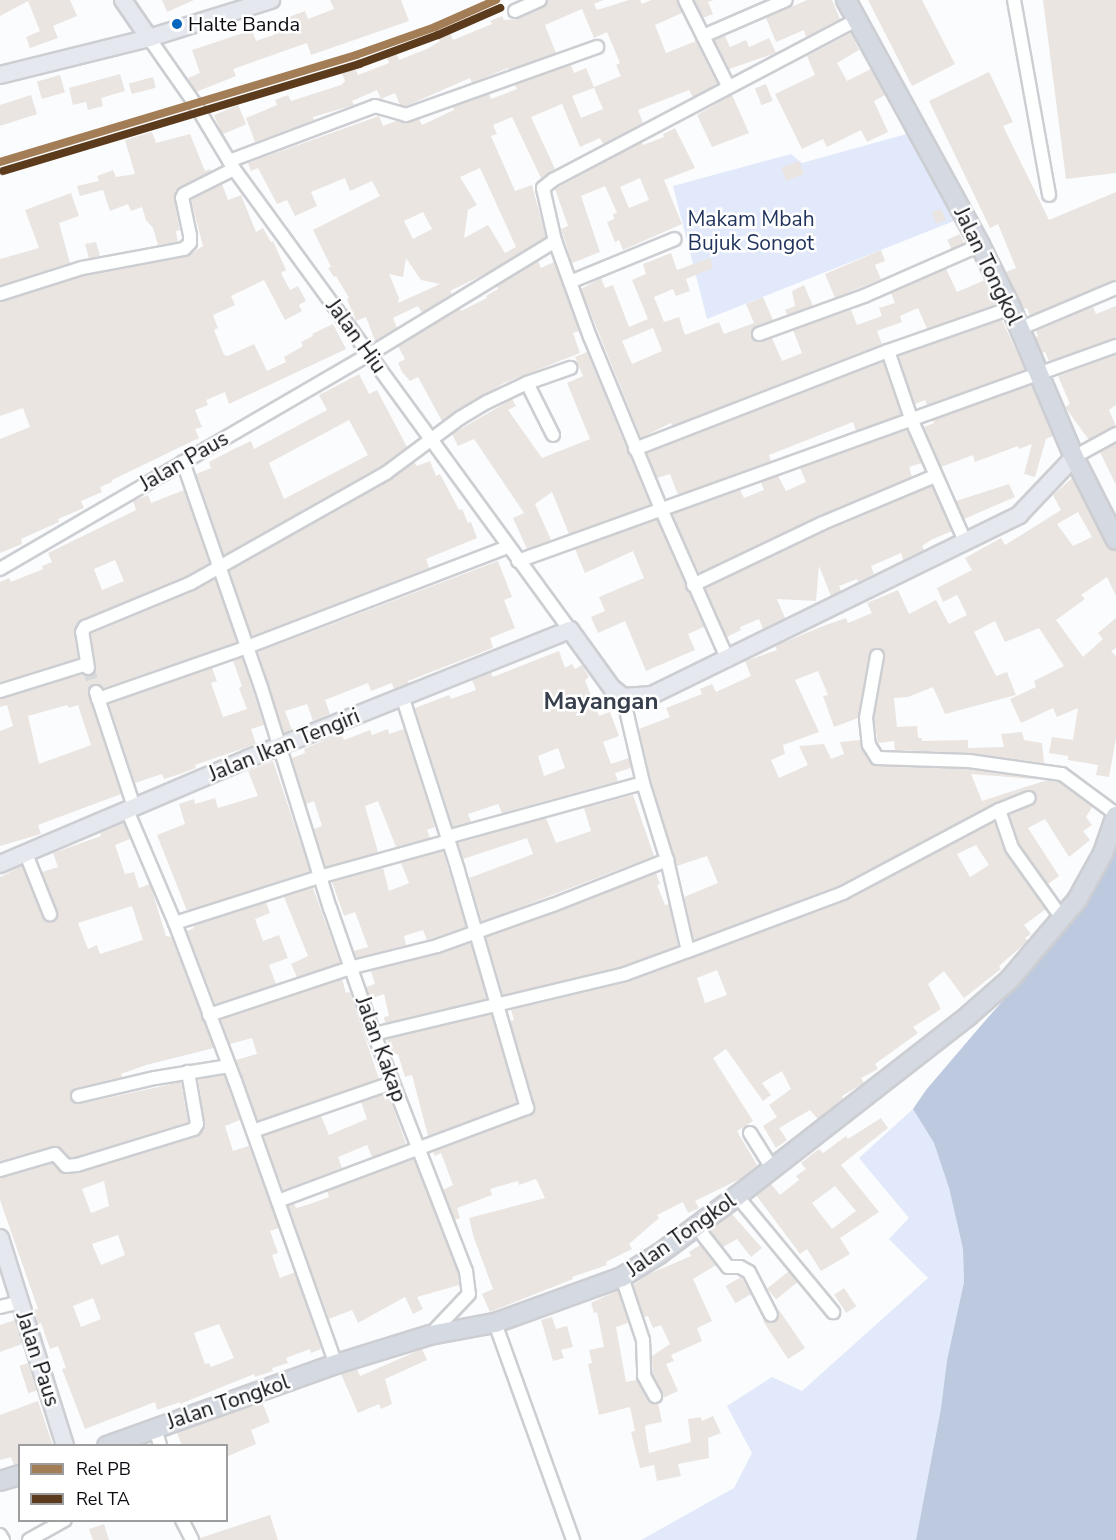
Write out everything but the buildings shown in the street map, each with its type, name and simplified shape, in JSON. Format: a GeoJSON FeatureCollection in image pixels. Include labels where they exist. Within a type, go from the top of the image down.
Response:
{"type":"FeatureCollection","features":[{"type":"Feature","properties":{"kind":"highway","name":"Jalan Tongkol"},"geometry":{"type":"LineString","coordinates":[[846,0],[980,245],[1011,308],[1074,457],[1116,540]]}},
{"type":"Feature","properties":{"kind":"highway","name":"Jalan Tongkol"},"geometry":{"type":"LineString","coordinates":[[112,1444],[336,1364],[430,1335],[495,1323],[621,1277],[737,1196],[1001,987],[1062,918],[1092,876],[1116,815]]}},
{"type":"Feature","properties":{"kind":"highway"},"geometry":{"type":"LineString","coordinates":[[0,1481],[18,1476]]}},
{"type":"Feature","properties":{"kind":"main road"},"geometry":{"type":"LineString","coordinates":[[123,0],[149,38]]}},
{"type":"Feature","properties":{"kind":"main road"},"geometry":{"type":"LineString","coordinates":[[0,75],[149,38],[271,0]]}},
{"type":"Feature","properties":{"kind":"main road"},"geometry":{"type":"LineString","coordinates":[[570,630],[612,688],[622,697],[651,695],[728,660],[1019,515],[1074,457]]}},
{"type":"Feature","properties":{"kind":"main road","name":"Jalan Ikan Tengiri"},"geometry":{"type":"LineString","coordinates":[[0,864],[402,696],[570,630]]}},
{"type":"Feature","properties":{"kind":"main road","name":"Jalan Paus"},"geometry":{"type":"LineString","coordinates":[[0,1239],[4,1267],[20,1302],[64,1444]]}},
{"type":"Feature","properties":{"kind":"street"},"geometry":{"type":"LineString","coordinates":[[515,11],[540,0]]}},
{"type":"Feature","properties":{"kind":"street"},"geometry":{"type":"LineString","coordinates":[[685,0],[728,86]]}},
{"type":"Feature","properties":{"kind":"street"},"geometry":{"type":"LineString","coordinates":[[703,36],[786,0]]}},
{"type":"Feature","properties":{"kind":"street"},"geometry":{"type":"LineString","coordinates":[[1014,0],[1049,195]]}},
{"type":"Feature","properties":{"kind":"street"},"geometry":{"type":"LineString","coordinates":[[728,660],[635,449],[555,241],[543,192],[547,183],[857,20]]}},
{"type":"Feature","properties":{"kind":"street","name":"Jalan Hiu"},"geometry":{"type":"LineString","coordinates":[[149,38],[195,104],[231,165],[370,354],[507,547],[570,630]]}},
{"type":"Feature","properties":{"kind":"street"},"geometry":{"type":"LineString","coordinates":[[0,294],[82,268],[188,247],[190,235],[183,196],[187,191],[231,165],[375,106],[406,115],[597,47]]}},
{"type":"Feature","properties":{"kind":"street"},"geometry":{"type":"LineString","coordinates":[[570,282],[675,239]]}},
{"type":"Feature","properties":{"kind":"street","name":"Jalan Paus"},"geometry":{"type":"LineString","coordinates":[[0,569],[370,354],[555,241]]}},
{"type":"Feature","properties":{"kind":"street"},"geometry":{"type":"LineString","coordinates":[[759,334],[864,296],[980,245]]}},
{"type":"Feature","properties":{"kind":"street"},"geometry":{"type":"LineString","coordinates":[[1019,329],[1116,288]]}},
{"type":"Feature","properties":{"kind":"street"},"geometry":{"type":"LineString","coordinates":[[635,449],[888,351],[1011,308]]}},
{"type":"Feature","properties":{"kind":"street"},"geometry":{"type":"LineString","coordinates":[[518,561],[1116,346]]}},
{"type":"Feature","properties":{"kind":"street"},"geometry":{"type":"LineString","coordinates":[[888,351],[912,421],[965,541]]}},
{"type":"Feature","properties":{"kind":"street"},"geometry":{"type":"LineString","coordinates":[[0,691],[88,666],[83,629],[191,583],[386,473],[431,439],[487,402],[526,383],[570,368]]}},
{"type":"Feature","properties":{"kind":"street"},"geometry":{"type":"LineString","coordinates":[[526,383],[553,435]]}},
{"type":"Feature","properties":{"kind":"street"},"geometry":{"type":"LineString","coordinates":[[1074,457],[1116,434]]}},
{"type":"Feature","properties":{"kind":"street","name":"Jalan Kakap"},"geometry":{"type":"LineString","coordinates":[[183,462],[247,647],[320,877],[353,967],[374,1034],[471,1286],[470,1294],[430,1335]]}},
{"type":"Feature","properties":{"kind":"street"},"geometry":{"type":"LineString","coordinates":[[693,585],[823,523],[935,476]]}},
{"type":"Feature","properties":{"kind":"street"},"geometry":{"type":"LineString","coordinates":[[336,1364],[229,1066],[130,808],[97,696],[247,647],[507,547]]}},
{"type":"Feature","properties":{"kind":"street"},"geometry":{"type":"LineString","coordinates":[[877,656],[866,718],[869,745],[877,758],[969,761],[1062,774],[1116,815]]}},
{"type":"Feature","properties":{"kind":"street"},"geometry":{"type":"LineString","coordinates":[[279,1201],[527,1108],[476,931],[402,696]]}},
{"type":"Feature","properties":{"kind":"street"},"geometry":{"type":"LineString","coordinates":[[622,697],[643,783],[667,860],[688,951]]}},
{"type":"Feature","properties":{"kind":"street"},"geometry":{"type":"LineString","coordinates":[[174,923],[320,877],[643,783]]}},
{"type":"Feature","properties":{"kind":"street"},"geometry":{"type":"LineString","coordinates":[[374,1034],[625,974],[843,893],[999,810],[1029,798]]}},
{"type":"Feature","properties":{"kind":"street"},"geometry":{"type":"LineString","coordinates":[[999,810],[1012,849],[1062,918]]}},
{"type":"Feature","properties":{"kind":"street"},"geometry":{"type":"LineString","coordinates":[[26,854],[51,914]]}},
{"type":"Feature","properties":{"kind":"street"},"geometry":{"type":"LineString","coordinates":[[209,1015],[353,967],[437,946],[553,905],[667,860]]}},
{"type":"Feature","properties":{"kind":"street"},"geometry":{"type":"LineString","coordinates":[[78,1096],[188,1072],[229,1066]]}},
{"type":"Feature","properties":{"kind":"street"},"geometry":{"type":"LineString","coordinates":[[0,1170],[55,1154],[66,1166],[76,1165],[194,1129],[197,1124],[188,1072]]}},
{"type":"Feature","properties":{"kind":"street"},"geometry":{"type":"LineString","coordinates":[[253,1131],[392,1083]]}},
{"type":"Feature","properties":{"kind":"street"},"geometry":{"type":"LineString","coordinates":[[750,1133],[771,1168]]}},
{"type":"Feature","properties":{"kind":"street"},"geometry":{"type":"LineString","coordinates":[[737,1196],[833,1312]]}},
{"type":"Feature","properties":{"kind":"street"},"geometry":{"type":"LineString","coordinates":[[696,1226],[728,1267],[740,1267],[749,1272],[771,1315]]}},
{"type":"Feature","properties":{"kind":"street"},"geometry":{"type":"LineString","coordinates":[[621,1277],[643,1340],[644,1376],[655,1396]]}},
{"type":"Feature","properties":{"kind":"street"},"geometry":{"type":"LineString","coordinates":[[0,1307],[20,1302]]}},
{"type":"Feature","properties":{"kind":"street"},"geometry":{"type":"LineString","coordinates":[[495,1323],[573,1540]]}},
{"type":"Feature","properties":{"kind":"street"},"geometry":{"type":"LineString","coordinates":[[155,1428],[159,1444]]}},
{"type":"Feature","properties":{"kind":"street"},"geometry":{"type":"LineString","coordinates":[[29,1540],[63,1522]]}},
{"type":"Feature","properties":{"kind":"street"},"geometry":{"type":"LineString","coordinates":[[183,1522],[192,1540]]}},
{"type":"Feature","properties":{"kind":"street"},"geometry":{"type":"LineString","coordinates":[[0,1535],[3,1540]]}},
{"type":"Feature","properties":{"kind":"green space","name":"Makam Mbah Bujuk Songot"},"geometry":{"type":"Polygon","coordinates":[[[910,133],[954,221],[707,319],[673,186],[791,154],[802,163],[910,133]]]}},
{"type":"Feature","properties":{"kind":"green space"},"geometry":{"type":"Polygon","coordinates":[[[913,1109],[934,1143],[949,1188],[963,1249],[964,1282],[947,1360],[941,1408],[916,1540],[641,1540],[734,1488],[752,1453],[727,1406],[772,1377],[802,1391],[928,1278],[889,1239],[909,1218],[859,1158],[913,1109]]]}},
{"type":"Feature","properties":{"kind":"shaded area"},"geometry":{"type":"Polygon","coordinates":[[[1116,847],[1116,1540],[916,1540],[941,1408],[947,1360],[964,1282],[963,1249],[949,1188],[934,1143],[913,1109],[926,1090],[1048,950],[1091,891],[1116,847]]]}},
{"type":"Feature","properties":{"kind":"tunnel"},"geometry":{"type":"LineString","coordinates":[[88,668],[96,692]]}},
{"type":"Feature","properties":{"kind":"rail line","name":"PB"},"geometry":{"type":"LineString","coordinates":[[0,162],[356,55],[435,27],[496,0]]}},
{"type":"Feature","properties":{"kind":"rail line","name":"TA"},"geometry":{"type":"LineString","coordinates":[[3,171],[359,64],[438,35],[500,8]]}},
{"type":"Feature","properties":{"kind":"place","name":"Halte Banda"},"geometry":{"type":"Point","coordinates":[177,24]}},
{"type":"Feature","properties":{"kind":"district","name":"Mayangan"},"geometry":{"type":"Point","coordinates":[601,702]}}]}
